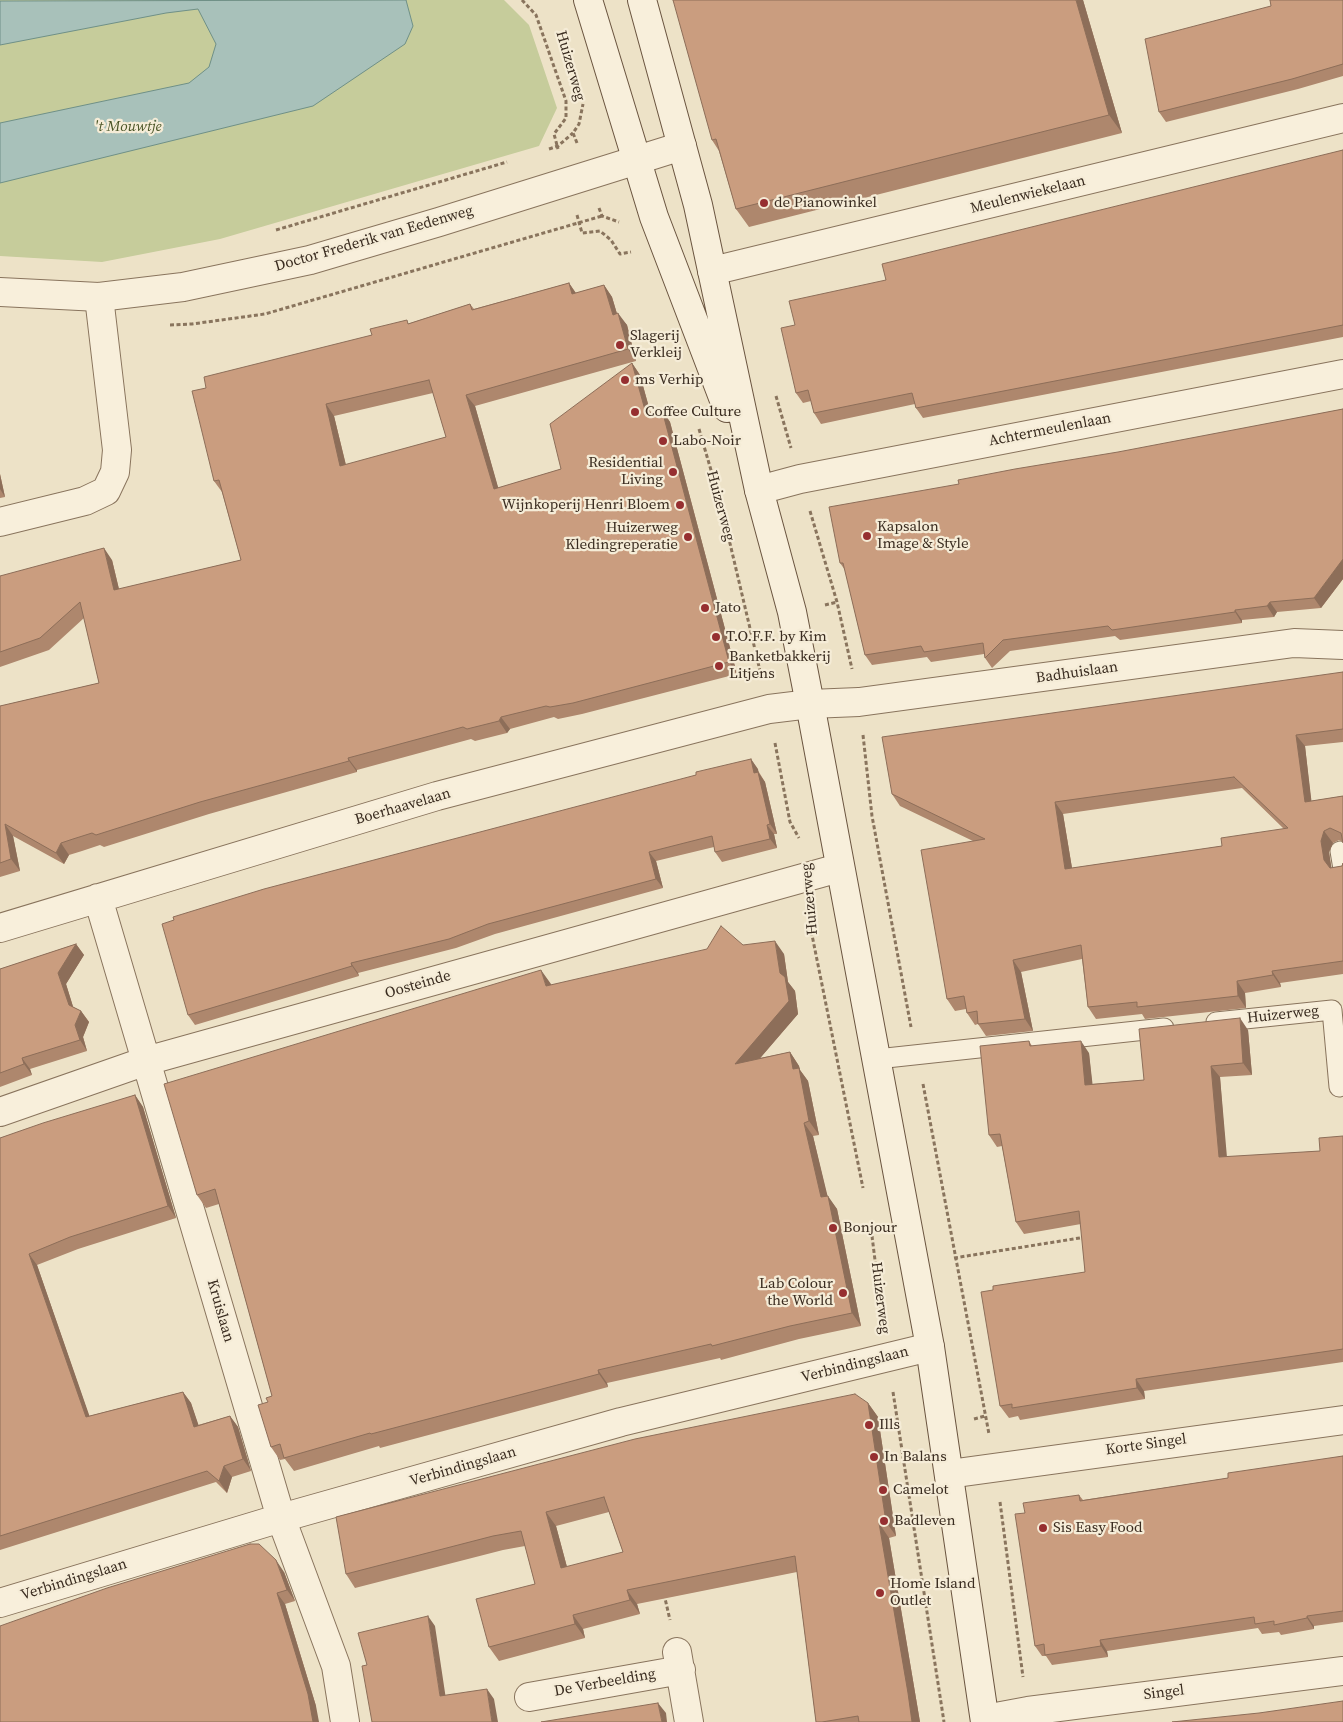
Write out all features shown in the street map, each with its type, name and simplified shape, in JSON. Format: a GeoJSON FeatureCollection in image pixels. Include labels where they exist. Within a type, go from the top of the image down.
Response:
{"type":"FeatureCollection","features":[{"type":"Feature","properties":{"kind":"street","name":"Huizerweg"},"geometry":{"type":"LineString","coordinates":[[588,0],[654,217],[759,490]]}},
{"type":"Feature","properties":{"kind":"street","name":"Huizerweg"},"geometry":{"type":"LineString","coordinates":[[642,0],[698,205],[759,490],[792,612],[930,1347],[985,1720]]}},
{"type":"Feature","properties":{"kind":"street","name":"Meulenwiekelaan"},"geometry":{"type":"LineString","coordinates":[[712,271],[1343,118]]}},
{"type":"Feature","properties":{"kind":"street","name":"Doctor Frederik van Eedenweg"},"geometry":{"type":"LineString","coordinates":[[0,292],[99,298],[183,287],[310,260],[682,146]]}},
{"type":"Feature","properties":{"kind":"street"},"geometry":{"type":"LineString","coordinates":[[0,522],[85,501],[106,492],[115,472],[117,450],[99,298]]}},
{"type":"Feature","properties":{"kind":"street","name":"Achtermeulenlaan"},"geometry":{"type":"LineString","coordinates":[[759,490],[800,479],[1343,374]]}},
{"type":"Feature","properties":{"kind":"street","name":"Badhuislaan"},"geometry":{"type":"LineString","coordinates":[[810,704],[859,702],[1294,643],[1343,644]]}},
{"type":"Feature","properties":{"kind":"street","name":"Boerhaavelaan"},"geometry":{"type":"LineString","coordinates":[[0,928],[437,796],[769,709],[810,704]]}},
{"type":"Feature","properties":{"kind":"street","name":"Oosteinde"},"geometry":{"type":"LineString","coordinates":[[0,1112],[146,1061],[839,868]]}},
{"type":"Feature","properties":{"kind":"street","name":"Kruislaan"},"geometry":{"type":"LineString","coordinates":[[98,898],[281,1518],[336,1666],[345,1722]]}},
{"type":"Feature","properties":{"kind":"street","name":"Verbindingslaan"},"geometry":{"type":"LineString","coordinates":[[0,1603],[281,1518],[620,1422],[930,1347]]}},
{"type":"Feature","properties":{"kind":"street","name":"Korte Singel"},"geometry":{"type":"LineString","coordinates":[[950,1474],[1343,1420]]}},
{"type":"Feature","properties":{"kind":"street"},"geometry":{"type":"LineString","coordinates":[[679,1661],[689,1722]]}},
{"type":"Feature","properties":{"kind":"street","name":"De Verbeelding"},"geometry":{"type":"LineString","coordinates":[[529,1697],[679,1661]]}},
{"type":"Feature","properties":{"kind":"street","name":"Singel"},"geometry":{"type":"LineString","coordinates":[[985,1720],[1028,1711],[1343,1670]]}},
{"type":"Feature","properties":{"kind":"lane","name":"Huizerweg"},"geometry":{"type":"LineString","coordinates":[[877,1059],[1338,1009],[1339,1087],[1343,1086]]}},
{"type":"Feature","properties":{"kind":"path"},"geometry":{"type":"LineString","coordinates":[[522,0],[536,15],[566,102],[566,118],[554,134],[558,146],[602,216],[615,219],[624,225]]}},
{"type":"Feature","properties":{"kind":"path","name":"Huizerweg"},"geometry":{"type":"LineString","coordinates":[[573,133],[579,124],[583,104],[580,95]]}},
{"type":"Feature","properties":{"kind":"path"},"geometry":{"type":"LineString","coordinates":[[548,150],[558,146],[573,133]]}},
{"type":"Feature","properties":{"kind":"path"},"geometry":{"type":"LineString","coordinates":[[573,133],[582,232],[600,231],[612,240],[620,254],[633,251]]}},
{"type":"Feature","properties":{"kind":"path"},"geometry":{"type":"LineString","coordinates":[[267,232],[511,161]]}},
{"type":"Feature","properties":{"kind":"path"},"geometry":{"type":"LineString","coordinates":[[630,242],[636,259]]}},
{"type":"Feature","properties":{"kind":"path","name":"Huizerweg"},"geometry":{"type":"LineString","coordinates":[[695,420],[720,502],[769,709],[790,822],[805,849],[810,876],[811,930],[864,1190]]}},
{"type":"Feature","properties":{"kind":"path","name":"Huizerweg"},"geometry":{"type":"LineString","coordinates":[[871,1229],[888,1357],[944,1722]]}},
{"type":"Feature","properties":{"kind":"path"},"geometry":{"type":"LineString","coordinates":[[915,1264],[1089,1236]]}},
{"type":"Feature","properties":{"kind":"path"},"geometry":{"type":"LineString","coordinates":[[662,1587],[679,1661]]}},
{"type":"Feature","properties":{"kind":"green space","name":"'t Mouwtje"},"geometry":{"type":"Polygon","coordinates":[[[0,0],[504,0],[529,25],[557,108],[539,146],[220,239],[102,262],[0,256],[0,0]]]}},
{"type":"Feature","properties":{"kind":"water"},"geometry":{"type":"Polygon","coordinates":[[[406,0],[413,26],[405,44],[313,106],[0,183],[0,123],[189,83],[209,67],[216,44],[198,9],[166,13],[0,45],[0,1],[406,0]]]}},
{"type":"Feature","properties":{"kind":"building"},"geometry":{"type":"Polygon","coordinates":[[[673,0],[1076,0],[1109,115],[736,209],[716,139],[712,140],[673,0]]]}},
{"type":"Feature","properties":{"kind":"building"},"geometry":{"type":"Polygon","coordinates":[[[1270,0],[1343,0],[1343,64],[1292,79],[1159,112],[1145,39],[1271,6],[1270,0]]]}},
{"type":"Feature","properties":{"kind":"building"},"geometry":{"type":"Polygon","coordinates":[[[1343,150],[1343,325],[916,408],[912,393],[814,413],[808,390],[796,393],[781,328],[795,325],[789,301],[886,280],[882,264],[1343,150]]]}},
{"type":"Feature","properties":{"kind":"building"},"geometry":{"type":"Polygon","coordinates":[[[569,283],[572,294],[604,285],[613,315],[618,313],[628,349],[466,395],[494,489],[561,469],[550,424],[632,363],[645,410],[649,410],[649,414],[662,410],[729,662],[573,703],[546,706],[501,717],[499,721],[467,729],[463,727],[348,758],[349,761],[200,802],[96,835],[92,833],[73,839],[61,843],[56,853],[5,824],[11,859],[0,863],[0,706],[99,683],[80,602],[40,638],[0,652],[0,576],[104,548],[114,590],[241,560],[219,480],[214,481],[192,391],[206,388],[204,377],[372,335],[370,329],[407,320],[408,324],[470,304],[472,310],[569,283]],[[429,380],[326,404],[340,466],[446,437],[429,380]]]}},
{"type":"Feature","properties":{"kind":"building"},"geometry":{"type":"Polygon","coordinates":[[[1343,409],[1343,559],[1314,598],[1270,602],[1267,606],[1235,610],[1235,612],[1112,630],[1108,626],[1003,640],[985,658],[983,643],[924,652],[921,646],[865,655],[843,563],[840,563],[829,507],[959,484],[958,480],[1015,469],[1118,452],[1343,409]]]}},
{"type":"Feature","properties":{"kind":"building"},"geometry":{"type":"Polygon","coordinates":[[[1343,672],[1343,729],[1296,735],[1305,802],[1343,796],[1343,843],[1341,833],[1330,828],[1324,831],[1321,841],[1324,860],[1330,868],[1342,866],[1343,863],[1343,961],[1272,971],[1273,975],[1237,981],[1238,996],[1137,1007],[1137,1002],[1088,1007],[1081,945],[1013,960],[1025,1019],[978,1024],[977,1011],[967,1013],[964,996],[947,999],[921,850],[985,839],[892,794],[882,737],[1343,672]],[[1234,777],[1055,802],[1065,869],[1222,846],[1221,838],[1288,828],[1234,777]]]}},
{"type":"Feature","properties":{"kind":"building"},"geometry":{"type":"Polygon","coordinates":[[[751,759],[754,773],[758,772],[770,824],[767,825],[770,839],[715,852],[712,836],[649,852],[656,879],[488,924],[449,939],[351,963],[352,966],[188,1015],[162,924],[174,920],[173,917],[264,889],[696,775],[696,772],[751,759]]]}},
{"type":"Feature","properties":{"kind":"building"},"geometry":{"type":"Polygon","coordinates":[[[721,926],[743,945],[775,941],[780,973],[785,977],[789,1001],[735,1064],[790,1052],[793,1069],[799,1068],[809,1121],[804,1123],[821,1197],[828,1196],[852,1313],[790,1326],[712,1346],[711,1344],[598,1370],[599,1374],[370,1433],[284,1458],[280,1444],[271,1447],[258,1405],[268,1402],[266,1398],[272,1396],[215,1189],[197,1195],[164,1084],[541,970],[546,986],[707,949],[721,926]]]}},
{"type":"Feature","properties":{"kind":"building"},"geometry":{"type":"Polygon","coordinates":[[[76,944],[58,973],[69,1005],[81,1011],[75,1025],[80,1040],[22,1058],[24,1064],[0,1073],[0,969],[76,944]]]}},
{"type":"Feature","properties":{"kind":"building"},"geometry":{"type":"Polygon","coordinates":[[[1240,1018],[1243,1063],[1211,1066],[1219,1157],[1320,1151],[1319,1138],[1343,1136],[1343,1349],[1136,1379],[1137,1388],[1012,1408],[1012,1404],[1000,1406],[981,1292],[993,1290],[993,1286],[1085,1272],[1079,1211],[1016,1222],[1000,1134],[989,1135],[980,1046],[1029,1041],[1030,1046],[1081,1041],[1085,1085],[1144,1080],[1139,1029],[1240,1018]]]}},
{"type":"Feature","properties":{"kind":"building"},"geometry":{"type":"Polygon","coordinates":[[[135,1095],[168,1206],[70,1237],[29,1254],[86,1417],[183,1392],[194,1427],[230,1416],[243,1459],[224,1466],[219,1481],[207,1471],[0,1536],[0,1138],[135,1095]]]}},
{"type":"Feature","properties":{"kind":"building"},"geometry":{"type":"Polygon","coordinates":[[[855,1394],[868,1403],[886,1522],[879,1523],[912,1722],[859,1722],[858,1716],[816,1722],[795,1556],[627,1590],[630,1600],[573,1615],[575,1624],[489,1647],[476,1599],[535,1584],[521,1531],[493,1536],[346,1574],[336,1517],[635,1439],[855,1394]],[[604,1497],[546,1512],[561,1568],[623,1552],[604,1497]]]}},
{"type":"Feature","properties":{"kind":"building"},"geometry":{"type":"Polygon","coordinates":[[[1343,1456],[1343,1611],[1307,1616],[1307,1618],[1274,1625],[1274,1621],[1255,1624],[1254,1617],[1100,1640],[1101,1646],[1045,1655],[1044,1644],[1035,1646],[1015,1514],[1025,1513],[1023,1503],[1079,1495],[1080,1501],[1228,1478],[1228,1473],[1343,1456]]]}},
{"type":"Feature","properties":{"kind":"building"},"geometry":{"type":"Polygon","coordinates":[[[250,1544],[259,1544],[276,1560],[287,1590],[277,1593],[308,1694],[313,1722],[0,1722],[0,1626],[107,1588],[250,1544]]]}},
{"type":"Feature","properties":{"kind":"building"},"geometry":{"type":"Polygon","coordinates":[[[428,1616],[440,1696],[487,1689],[492,1722],[372,1722],[362,1666],[367,1665],[358,1633],[428,1616]]]}},
{"type":"Feature","properties":{"kind":"building"},"geometry":{"type":"Polygon","coordinates":[[[1343,1701],[1343,1722],[1172,1722],[1259,1713],[1343,1701]]]}},
{"type":"Feature","properties":{"kind":"building"},"geometry":{"type":"Polygon","coordinates":[[[658,1703],[662,1722],[541,1722],[658,1703]]]}},
{"type":"Feature","properties":{"kind":"place","name":"de Pianowinkel"},"geometry":{"type":"Point","coordinates":[764,203]}},
{"type":"Feature","properties":{"kind":"place","name":"Slagerij Verkleij"},"geometry":{"type":"Point","coordinates":[620,345]}},
{"type":"Feature","properties":{"kind":"place","name":"ms Verhip"},"geometry":{"type":"Point","coordinates":[625,380]}},
{"type":"Feature","properties":{"kind":"place","name":"Coffee Culture"},"geometry":{"type":"Point","coordinates":[635,412]}},
{"type":"Feature","properties":{"kind":"place","name":"Labo-Noir"},"geometry":{"type":"Point","coordinates":[663,441]}},
{"type":"Feature","properties":{"kind":"place","name":"Residential Living"},"geometry":{"type":"Point","coordinates":[673,472]}},
{"type":"Feature","properties":{"kind":"place","name":"Wijnkoperij Henri Bloem"},"geometry":{"type":"Point","coordinates":[680,505]}},
{"type":"Feature","properties":{"kind":"place","name":"Kapsalon Image & Style"},"geometry":{"type":"Point","coordinates":[867,536]}},
{"type":"Feature","properties":{"kind":"place","name":"Huizerweg Kledingreperatie"},"geometry":{"type":"Point","coordinates":[688,537]}},
{"type":"Feature","properties":{"kind":"place","name":"Jato"},"geometry":{"type":"Point","coordinates":[705,608]}},
{"type":"Feature","properties":{"kind":"place","name":"T.O.F.F. by Kim"},"geometry":{"type":"Point","coordinates":[716,637]}},
{"type":"Feature","properties":{"kind":"place","name":"Banketbakkerij Litjens"},"geometry":{"type":"Point","coordinates":[719,666]}},
{"type":"Feature","properties":{"kind":"place","name":"Bonjour"},"geometry":{"type":"Point","coordinates":[833,1228]}},
{"type":"Feature","properties":{"kind":"place","name":"Lab Colour the World"},"geometry":{"type":"Point","coordinates":[843,1293]}},
{"type":"Feature","properties":{"kind":"place","name":"Ills"},"geometry":{"type":"Point","coordinates":[869,1425]}},
{"type":"Feature","properties":{"kind":"place","name":"In Balans"},"geometry":{"type":"Point","coordinates":[874,1457]}},
{"type":"Feature","properties":{"kind":"place","name":"Camelot"},"geometry":{"type":"Point","coordinates":[883,1490]}},
{"type":"Feature","properties":{"kind":"place","name":"Badleven"},"geometry":{"type":"Point","coordinates":[884,1521]}},
{"type":"Feature","properties":{"kind":"place","name":"Sis Easy Food"},"geometry":{"type":"Point","coordinates":[1043,1528]}},
{"type":"Feature","properties":{"kind":"place","name":"Home Island Outlet"},"geometry":{"type":"Point","coordinates":[880,1593]}}]}
